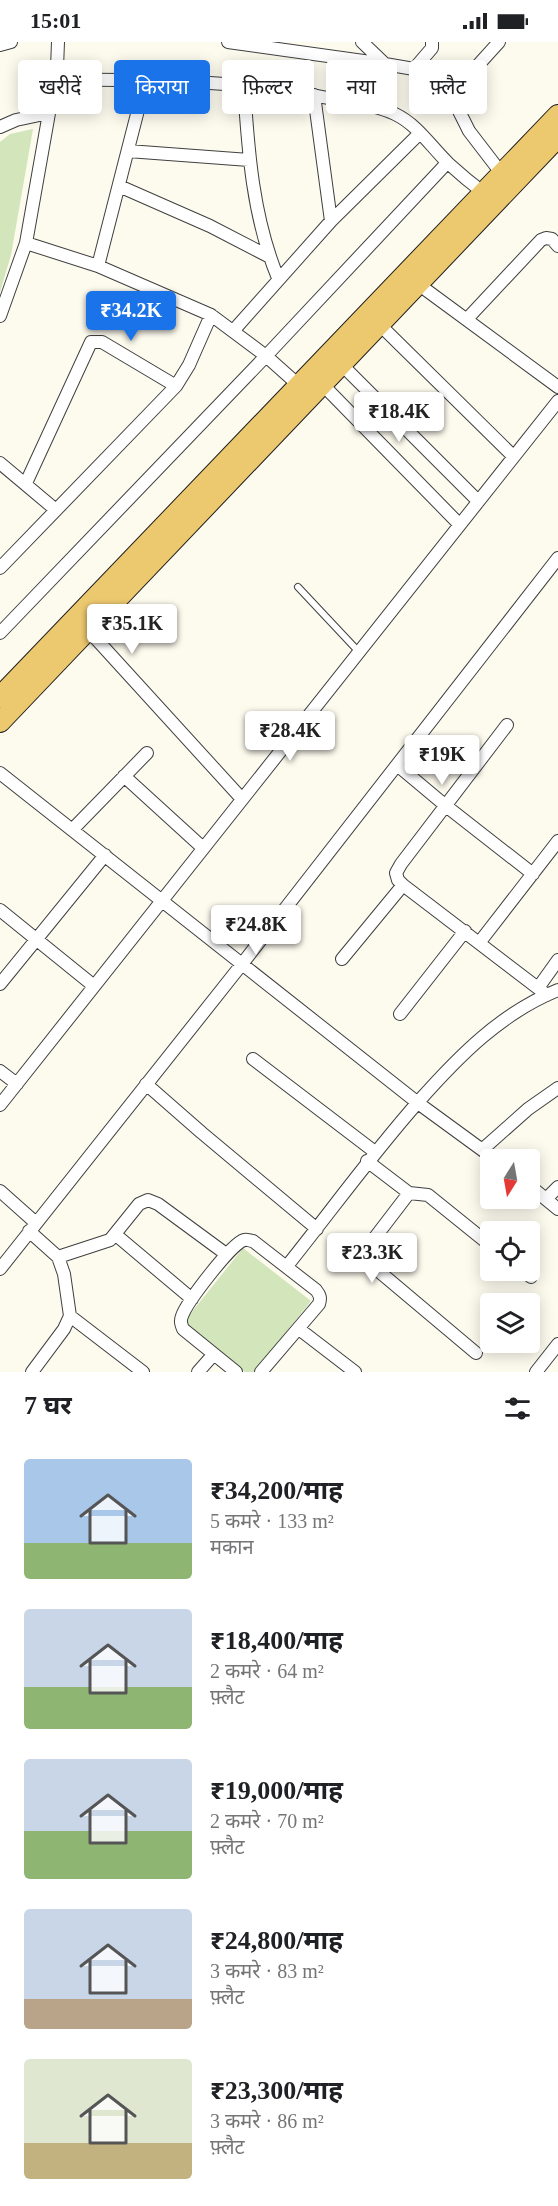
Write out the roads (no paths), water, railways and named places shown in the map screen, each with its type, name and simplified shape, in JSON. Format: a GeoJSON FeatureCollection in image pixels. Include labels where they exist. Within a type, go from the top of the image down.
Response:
{"type":"FeatureCollection","features":[{"type":"Feature","properties":{"kind":"main road"},"geometry":{"type":"LineString","coordinates":[[0,722],[311,389],[412,279],[484,193],[558,115]]}},
{"type":"Feature","properties":{"kind":"main road"},"geometry":{"type":"LineString","coordinates":[[0,697],[311,389],[341,364],[379,324],[412,279],[558,137]]}},
{"type":"Feature","properties":{"kind":"street"},"geometry":{"type":"LineString","coordinates":[[0,45],[11,42]]}},
{"type":"Feature","properties":{"kind":"street"},"geometry":{"type":"LineString","coordinates":[[57,60],[58,42]]}},
{"type":"Feature","properties":{"kind":"street"},"geometry":{"type":"LineString","coordinates":[[228,42],[357,60]]}},
{"type":"Feature","properties":{"kind":"street"},"geometry":{"type":"LineString","coordinates":[[362,42],[382,60]]}},
{"type":"Feature","properties":{"kind":"street"},"geometry":{"type":"LineString","coordinates":[[422,60],[432,48],[432,42]]}},
{"type":"Feature","properties":{"kind":"street"},"geometry":{"type":"LineString","coordinates":[[483,60],[499,42]]}},
{"type":"Feature","properties":{"kind":"street"},"geometry":{"type":"LineString","coordinates":[[331,221],[314,95],[379,108],[409,122],[447,163],[484,193]]}},
{"type":"Feature","properties":{"kind":"street"},"geometry":{"type":"LineString","coordinates":[[0,127],[16,120],[44,114]]}},
{"type":"Feature","properties":{"kind":"street"},"geometry":{"type":"LineString","coordinates":[[0,316],[26,243],[49,114]]}},
{"type":"Feature","properties":{"kind":"street"},"geometry":{"type":"LineString","coordinates":[[98,266],[137,114]]}},
{"type":"Feature","properties":{"kind":"street"},"geometry":{"type":"LineString","coordinates":[[246,114],[249,160],[268,256],[278,278]]}},
{"type":"Feature","properties":{"kind":"street"},"geometry":{"type":"LineString","coordinates":[[460,114],[469,131],[502,174]]}},
{"type":"Feature","properties":{"kind":"street"},"geometry":{"type":"LineString","coordinates":[[234,330],[331,221],[420,133]]}},
{"type":"Feature","properties":{"kind":"street"},"geometry":{"type":"LineString","coordinates":[[128,151],[249,160]]}},
{"type":"Feature","properties":{"kind":"street"},"geometry":{"type":"LineString","coordinates":[[0,633],[266,356],[447,163]]}},
{"type":"Feature","properties":{"kind":"street"},"geometry":{"type":"LineString","coordinates":[[118,186],[210,226],[268,256]]}},
{"type":"Feature","properties":{"kind":"street"},"geometry":{"type":"LineString","coordinates":[[467,319],[541,240],[552,239],[558,246]]}},
{"type":"Feature","properties":{"kind":"street"},"geometry":{"type":"LineString","coordinates":[[26,243],[98,266],[211,315],[311,389],[459,524]]}},
{"type":"Feature","properties":{"kind":"street"},"geometry":{"type":"LineString","coordinates":[[412,279],[558,387]]}},
{"type":"Feature","properties":{"kind":"street"},"geometry":{"type":"LineString","coordinates":[[2,562],[56,510],[176,386],[189,365],[211,315]]}},
{"type":"Feature","properties":{"kind":"street"},"geometry":{"type":"LineString","coordinates":[[379,324],[513,456]]}},
{"type":"Feature","properties":{"kind":"street"},"geometry":{"type":"LineString","coordinates":[[26,483],[92,342],[102,342],[176,386]]}},
{"type":"Feature","properties":{"kind":"street"},"geometry":{"type":"LineString","coordinates":[[341,364],[478,501]]}},
{"type":"Feature","properties":{"kind":"street"},"geometry":{"type":"LineString","coordinates":[[0,1105],[558,401]]}},
{"type":"Feature","properties":{"kind":"street"},"geometry":{"type":"LineString","coordinates":[[0,464],[26,483],[56,510]]}},
{"type":"Feature","properties":{"kind":"street"},"geometry":{"type":"LineString","coordinates":[[0,1269],[242,964],[558,558]]}},
{"type":"Feature","properties":{"kind":"street"},"geometry":{"type":"LineString","coordinates":[[88,630],[242,799]]}},
{"type":"Feature","properties":{"kind":"street"},"geometry":{"type":"LineString","coordinates":[[507,724],[396,873],[403,885],[479,943],[548,991]]}},
{"type":"Feature","properties":{"kind":"street"},"geometry":{"type":"LineString","coordinates":[[72,830],[147,753]]}},
{"type":"Feature","properties":{"kind":"street"},"geometry":{"type":"LineString","coordinates":[[397,765],[532,874]]}},
{"type":"Feature","properties":{"kind":"street"},"geometry":{"type":"LineString","coordinates":[[0,772],[418,1103],[483,1149],[528,1109],[558,1088]]}},
{"type":"Feature","properties":{"kind":"street"},"geometry":{"type":"LineString","coordinates":[[124,776],[203,848]]}},
{"type":"Feature","properties":{"kind":"street"},"geometry":{"type":"LineString","coordinates":[[479,943],[558,841]]}},
{"type":"Feature","properties":{"kind":"street"},"geometry":{"type":"LineString","coordinates":[[0,984],[105,855]]}},
{"type":"Feature","properties":{"kind":"street"},"geometry":{"type":"LineString","coordinates":[[342,959],[403,885]]}},
{"type":"Feature","properties":{"kind":"street"},"geometry":{"type":"LineString","coordinates":[[0,910],[94,986]]}},
{"type":"Feature","properties":{"kind":"street"},"geometry":{"type":"LineString","coordinates":[[400,1014],[465,931]]}},
{"type":"Feature","properties":{"kind":"street"},"geometry":{"type":"LineString","coordinates":[[287,1266],[371,1157],[453,1062],[482,1036],[548,991],[558,960]]}},
{"type":"Feature","properties":{"kind":"street"},"geometry":{"type":"LineString","coordinates":[[253,1059],[371,1157],[410,1193],[428,1195],[480,1237]]}},
{"type":"Feature","properties":{"kind":"street"},"geometry":{"type":"LineString","coordinates":[[0,1071],[17,1084]]}},
{"type":"Feature","properties":{"kind":"street"},"geometry":{"type":"LineString","coordinates":[[146,1084],[317,1229]]}},
{"type":"Feature","properties":{"kind":"street"},"geometry":{"type":"LineString","coordinates":[[546,1199],[558,1187]]}},
{"type":"Feature","properties":{"kind":"street"},"geometry":{"type":"LineString","coordinates":[[0,1191],[58,1257],[64,1274],[70,1316],[64,1329],[32,1372]]}},
{"type":"Feature","properties":{"kind":"street"},"geometry":{"type":"LineString","coordinates":[[410,1193],[370,1244],[366,1257],[369,1263],[476,1353]]}},
{"type":"Feature","properties":{"kind":"street"},"geometry":{"type":"LineString","coordinates":[[540,1194],[558,1209]]}},
{"type":"Feature","properties":{"kind":"street"},"geometry":{"type":"LineString","coordinates":[[58,1257],[103,1243],[116,1235],[139,1204],[148,1200],[158,1204],[226,1254]]}},
{"type":"Feature","properties":{"kind":"street"},"geometry":{"type":"LineString","coordinates":[[116,1235],[192,1299]]}},
{"type":"Feature","properties":{"kind":"street"},"geometry":{"type":"LineString","coordinates":[[236,1372],[183,1329],[180,1322],[192,1299],[226,1254],[243,1240],[248,1240],[287,1266],[320,1294],[319,1304],[261,1372]]}},
{"type":"Feature","properties":{"kind":"street"},"geometry":{"type":"LineString","coordinates":[[70,1316],[143,1372]]}},
{"type":"Feature","properties":{"kind":"street"},"geometry":{"type":"LineString","coordinates":[[299,1329],[355,1372]]}},
{"type":"Feature","properties":{"kind":"street"},"geometry":{"type":"LineString","coordinates":[[536,1372],[558,1344]]}},
{"type":"Feature","properties":{"kind":"street"},"geometry":{"type":"LineString","coordinates":[[198,1372],[213,1355]]}},
{"type":"Feature","properties":{"kind":"lane"},"geometry":{"type":"LineString","coordinates":[[298,587],[359,652]]}}]}
